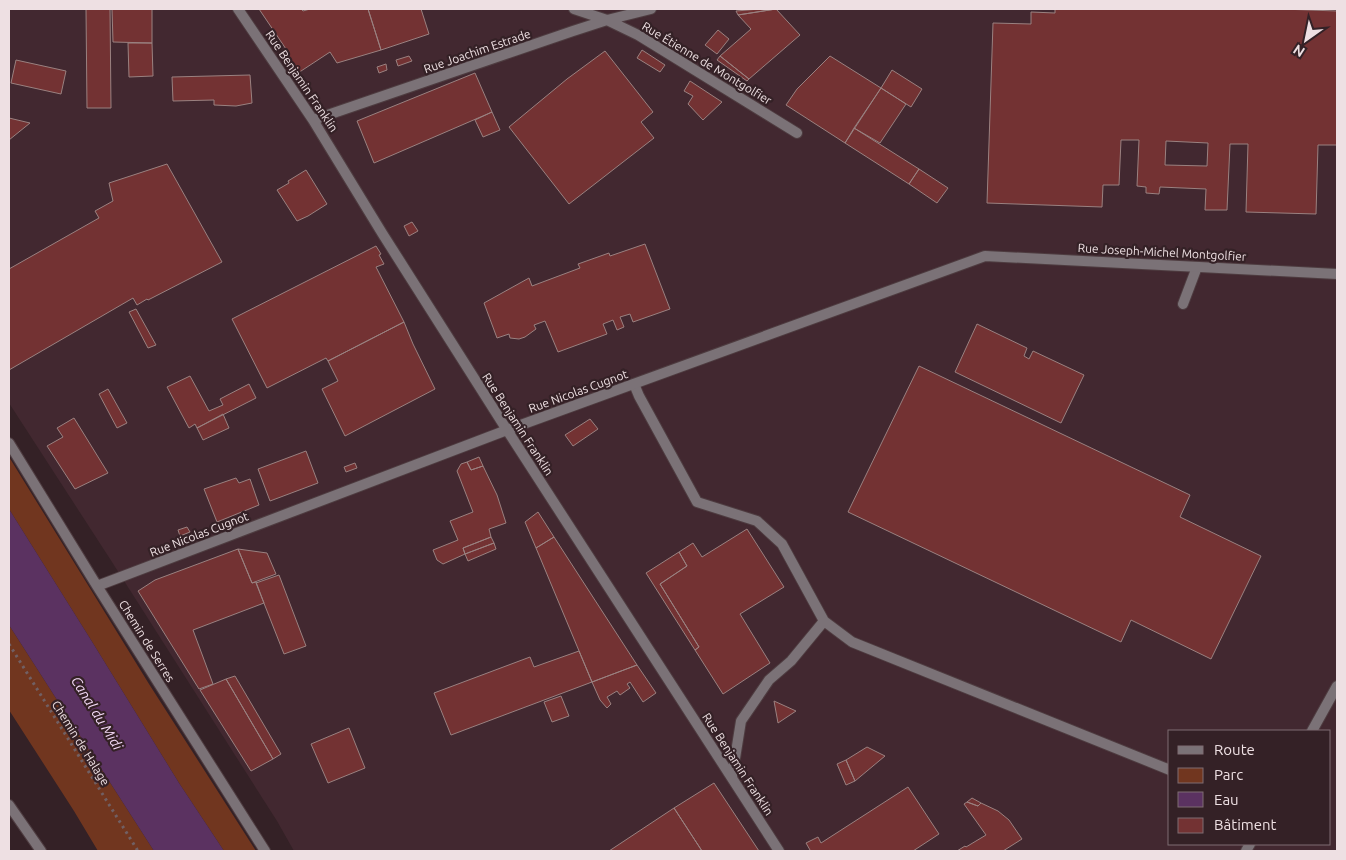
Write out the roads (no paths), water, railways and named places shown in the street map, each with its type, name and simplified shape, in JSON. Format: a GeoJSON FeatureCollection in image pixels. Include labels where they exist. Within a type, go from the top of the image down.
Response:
{"type":"FeatureCollection","features":[{"type":"Feature","properties":{"kind":"street","name":"Rue Benjamin Franklin"},"geometry":{"type":"LineString","coordinates":[[238,9],[314,120],[382,233],[507,430],[779,851]]}},
{"type":"Feature","properties":{"kind":"street","name":"Rue Étienne de Montgolfier"},"geometry":{"type":"LineString","coordinates":[[574,9],[608,20],[638,35],[797,133]]}},
{"type":"Feature","properties":{"kind":"street","name":"Rue Joachim Estrade"},"geometry":{"type":"LineString","coordinates":[[314,120],[608,20],[651,9]]}},
{"type":"Feature","properties":{"kind":"street","name":"Rue Nicolas Cugnot"},"geometry":{"type":"LineString","coordinates":[[97,586],[507,430],[985,256]]}},
{"type":"Feature","properties":{"kind":"street","name":"Rue Joseph-Michel Montgolfier"},"geometry":{"type":"LineString","coordinates":[[985,256],[1337,274]]}},
{"type":"Feature","properties":{"kind":"street"},"geometry":{"type":"LineString","coordinates":[[1183,304],[1197,266]]}},
{"type":"Feature","properties":{"kind":"street"},"geometry":{"type":"LineString","coordinates":[[634,384],[697,502],[756,522],[782,544],[824,621],[852,642],[1168,769]]}},
{"type":"Feature","properties":{"kind":"street","name":"Chemin de Serres"},"geometry":{"type":"LineString","coordinates":[[9,443],[265,851]]}},
{"type":"Feature","properties":{"kind":"street"},"geometry":{"type":"LineString","coordinates":[[732,777],[741,721],[769,680],[791,661],[824,621]]}},
{"type":"Feature","properties":{"kind":"street"},"geometry":{"type":"LineString","coordinates":[[1313,730],[1337,686]]}},
{"type":"Feature","properties":{"kind":"street"},"geometry":{"type":"LineString","coordinates":[[9,805],[41,851]]}},
{"type":"Feature","properties":{"kind":"water","name":"Canal du Midi"},"geometry":{"type":"Polygon","coordinates":[[[9,509],[179,783],[224,851],[154,851],[9,625],[9,509]]]}}]}
